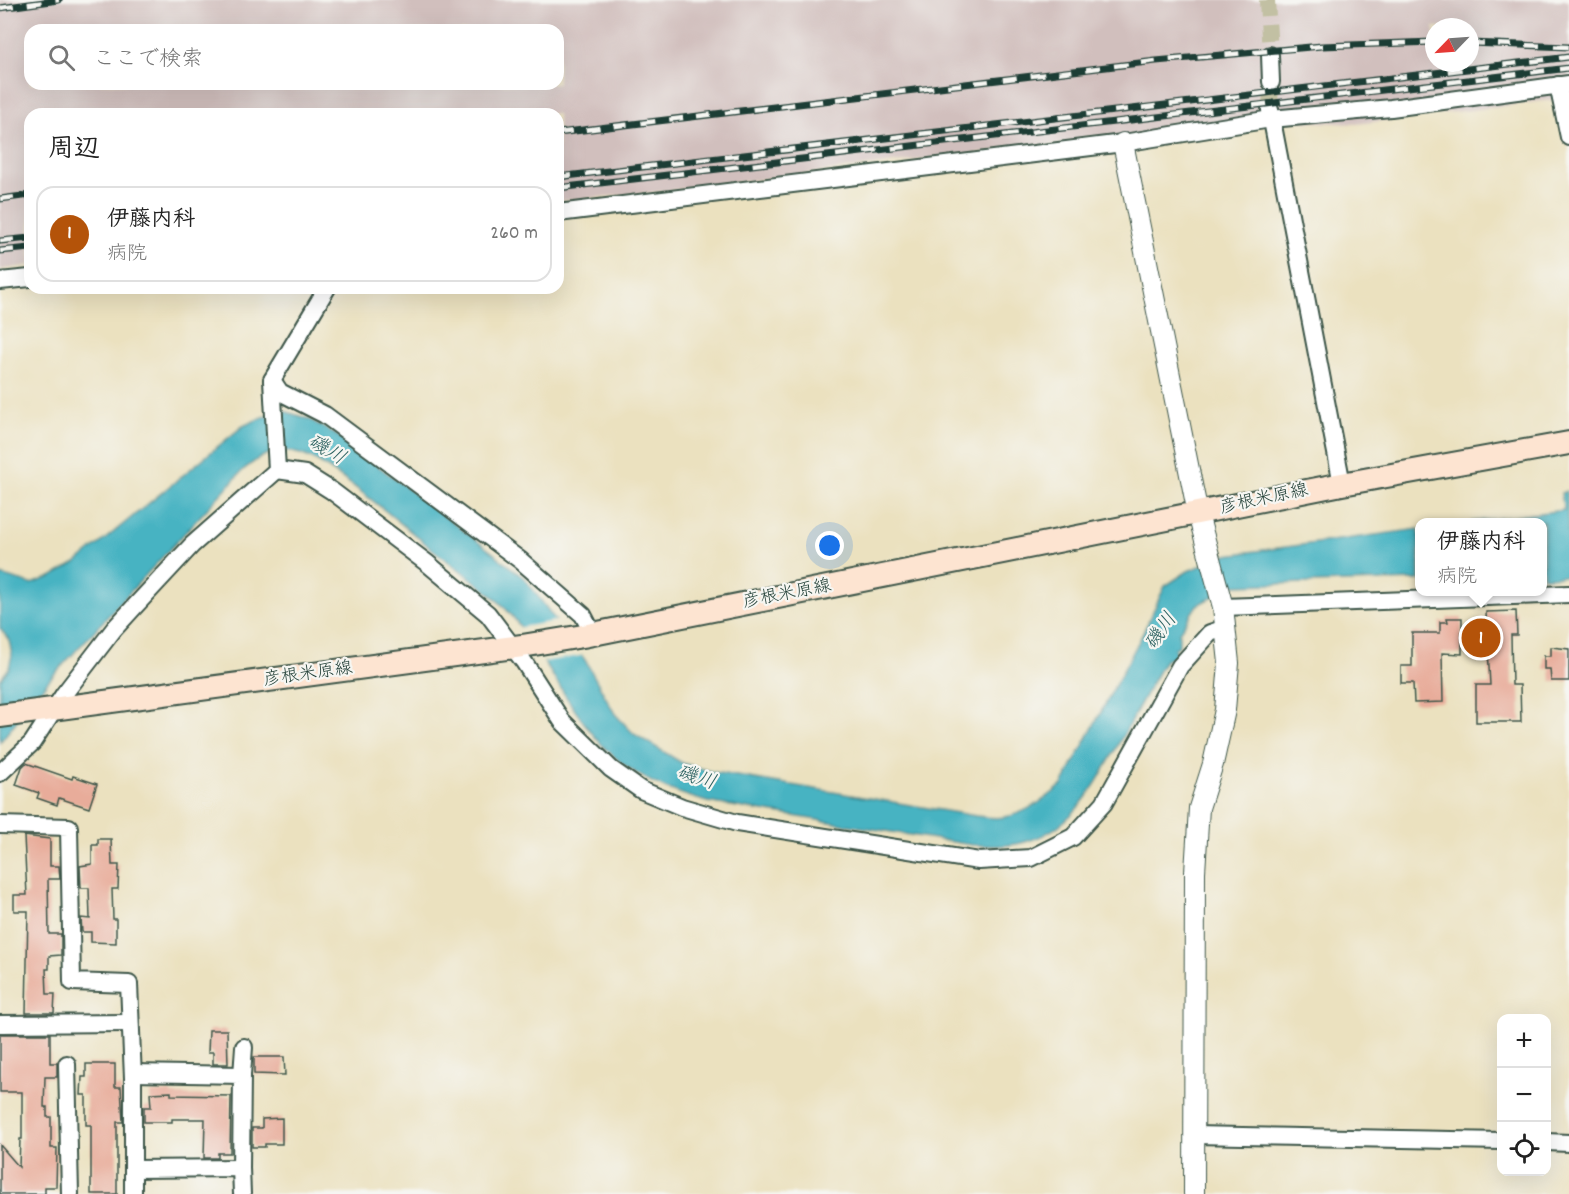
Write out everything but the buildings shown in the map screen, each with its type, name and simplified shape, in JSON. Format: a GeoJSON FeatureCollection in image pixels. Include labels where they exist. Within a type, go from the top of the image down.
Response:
{"type":"FeatureCollection","features":[{"type":"Feature","properties":{"kind":"main road","name":"彦根米原線"},"geometry":{"type":"LineString","coordinates":[[0,716],[518,647],[588,635],[1198,514],[1342,483],[1569,443]]}},
{"type":"Feature","properties":{"kind":"street"},"geometry":{"type":"LineString","coordinates":[[1270,55],[1271,82]]}},
{"type":"Feature","properties":{"kind":"street"},"geometry":{"type":"LineString","coordinates":[[564,212],[1123,143],[1271,114],[1391,108],[1563,85],[1569,137]]}},
{"type":"Feature","properties":{"kind":"street"},"geometry":{"type":"LineString","coordinates":[[1271,114],[1342,483]]}},
{"type":"Feature","properties":{"kind":"street"},"geometry":{"type":"LineString","coordinates":[[1123,143],[1198,514],[1223,605],[1228,663],[1225,710],[1214,764],[1199,808],[1195,872],[1194,1194]]}},
{"type":"Feature","properties":{"kind":"street"},"geometry":{"type":"LineString","coordinates":[[0,281],[24,279]]}},
{"type":"Feature","properties":{"kind":"street"},"geometry":{"type":"LineString","coordinates":[[277,465],[272,386],[324,294]]}},
{"type":"Feature","properties":{"kind":"street"},"geometry":{"type":"LineString","coordinates":[[272,386],[325,415],[520,560],[584,615],[588,635]]}},
{"type":"Feature","properties":{"kind":"street"},"geometry":{"type":"LineString","coordinates":[[277,465],[305,474],[332,491],[427,563],[488,614],[518,647],[562,721],[611,770],[641,790],[682,807],[737,823],[979,861],[1031,858],[1073,837],[1104,803],[1180,666],[1210,633],[1225,628]]}},
{"type":"Feature","properties":{"kind":"street"},"geometry":{"type":"LineString","coordinates":[[0,773],[32,742],[47,710],[114,629],[192,545],[277,465]]}},
{"type":"Feature","properties":{"kind":"street"},"geometry":{"type":"LineString","coordinates":[[1547,595],[1569,594]]}},
{"type":"Feature","properties":{"kind":"street"},"geometry":{"type":"LineString","coordinates":[[1223,605],[1506,596]]}},
{"type":"Feature","properties":{"kind":"street"},"geometry":{"type":"LineString","coordinates":[[0,825],[69,827],[72,982],[129,984],[133,1073],[133,1194]]}},
{"type":"Feature","properties":{"kind":"street"},"geometry":{"type":"LineString","coordinates":[[0,1024],[130,1023]]}},
{"type":"Feature","properties":{"kind":"street"},"geometry":{"type":"LineString","coordinates":[[242,1194],[244,1047]]}},
{"type":"Feature","properties":{"kind":"street"},"geometry":{"type":"LineString","coordinates":[[68,1064],[70,1194]]}},
{"type":"Feature","properties":{"kind":"street"},"geometry":{"type":"LineString","coordinates":[[133,1073],[242,1075]]}},
{"type":"Feature","properties":{"kind":"street"},"geometry":{"type":"LineString","coordinates":[[1194,1135],[1497,1141]]}},
{"type":"Feature","properties":{"kind":"street"},"geometry":{"type":"LineString","coordinates":[[1551,1142],[1569,1143]]}},
{"type":"Feature","properties":{"kind":"street"},"geometry":{"type":"LineString","coordinates":[[133,1169],[241,1168]]}},
{"type":"Feature","properties":{"kind":"shaded area"},"geometry":{"type":"Polygon","coordinates":[[[0,0],[1569,0],[1569,98],[1356,124],[1297,121],[1003,150],[649,193],[564,200],[564,108],[24,108],[24,266],[0,270],[0,0]]]}},
{"type":"Feature","properties":{"kind":"water","name":"磯川"},"geometry":{"type":"Polygon","coordinates":[[[284,411],[309,419],[338,436],[525,579],[585,660],[615,714],[634,734],[682,763],[713,772],[990,818],[1002,818],[1028,809],[1062,785],[1140,639],[1165,586],[1188,571],[1227,555],[1415,530],[1415,580],[1235,585],[1197,605],[1179,632],[1179,646],[1175,648],[1176,657],[1165,660],[1098,780],[1076,810],[1048,833],[1031,840],[1009,845],[972,845],[707,802],[651,782],[615,758],[591,732],[525,633],[496,599],[345,480],[313,459],[284,451],[260,458],[243,470],[48,681],[0,742],[0,680],[9,668],[12,655],[9,640],[0,628],[0,575],[31,584],[51,577],[76,563],[243,426],[284,411]]]}},
{"type":"Feature","properties":{"kind":"water"},"geometry":{"type":"Polygon","coordinates":[[[1567,491],[1569,576],[1547,577],[1547,518],[1501,518],[1564,510],[1561,493],[1567,491]]]}},
{"type":"Feature","properties":{"kind":"pier"},"geometry":{"type":"Polygon","coordinates":[[[560,620],[585,655],[542,662],[517,628],[560,620]]]}},
{"type":"Feature","properties":{"kind":"tunnel"},"geometry":{"type":"LineString","coordinates":[[1267,0],[1270,55]]}},
{"type":"Feature","properties":{"kind":"tunnel"},"geometry":{"type":"LineString","coordinates":[[1270,109],[1271,82]]}},
{"type":"Feature","properties":{"kind":"railway"},"geometry":{"type":"LineString","coordinates":[[0,8],[59,0]]}},
{"type":"Feature","properties":{"kind":"railway"},"geometry":{"type":"LineString","coordinates":[[564,132],[1156,61],[1322,46],[1425,42]]}},
{"type":"Feature","properties":{"kind":"railway"},"geometry":{"type":"LineString","coordinates":[[1479,43],[1569,47]]}},
{"type":"Feature","properties":{"kind":"railway"},"geometry":{"type":"LineString","coordinates":[[564,176],[1569,57]]}},
{"type":"Feature","properties":{"kind":"railway"},"geometry":{"type":"LineString","coordinates":[[564,187],[1569,68]]}},
{"type":"Feature","properties":{"kind":"railway"},"geometry":{"type":"LineString","coordinates":[[0,199],[24,196]]}},
{"type":"Feature","properties":{"kind":"railway"},"geometry":{"type":"LineString","coordinates":[[0,241],[24,239]]}},
{"type":"Feature","properties":{"kind":"railway"},"geometry":{"type":"LineString","coordinates":[[0,251],[24,249]]}},
{"type":"Feature","properties":{"kind":"place","name":"伊藤内科"},"geometry":{"type":"Point","coordinates":[1481,638]}}]}
